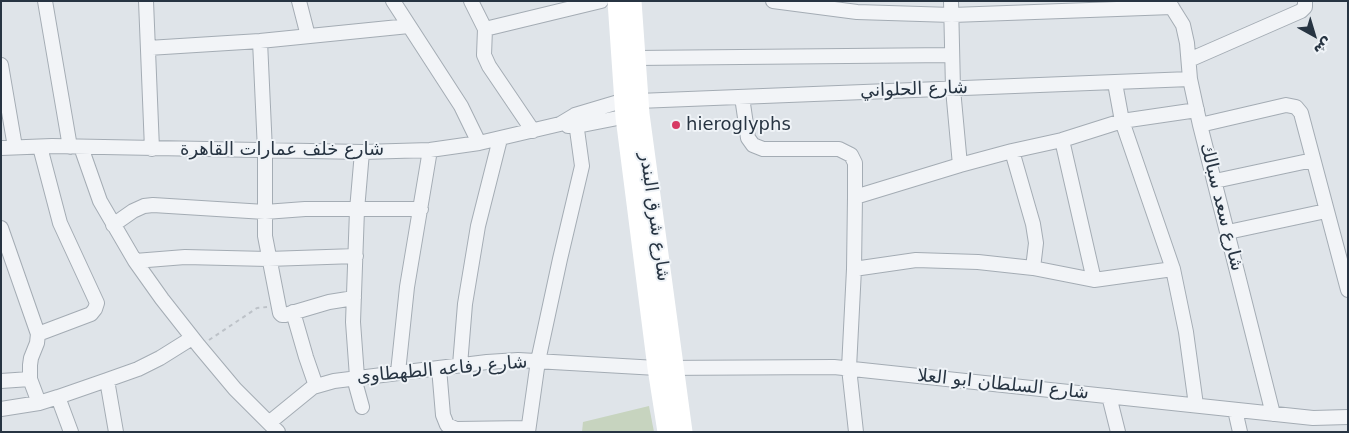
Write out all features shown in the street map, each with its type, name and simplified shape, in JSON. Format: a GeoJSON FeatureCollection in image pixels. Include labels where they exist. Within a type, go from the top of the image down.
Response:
{"type":"FeatureCollection","features":[{"type":"Feature","properties":{"kind":"main road","name":"شارع شرق البندر"},"geometry":{"type":"LineString","coordinates":[[617,1],[633,106],[666,368],[667,432]]}},
{"type":"Feature","properties":{"kind":"main road","name":"شارع شرق البندر"},"geometry":{"type":"LineString","coordinates":[[632,1],[635,58],[633,106]]}},
{"type":"Feature","properties":{"kind":"main road","name":"شارع شرق البندر"},"geometry":{"type":"LineString","coordinates":[[666,368],[684,432]]}},
{"type":"Feature","properties":{"kind":"street"},"geometry":{"type":"LineString","coordinates":[[45,1],[75,147],[100,201],[135,261],[162,299],[235,389],[274,427]]}},
{"type":"Feature","properties":{"kind":"street"},"geometry":{"type":"LineString","coordinates":[[146,1],[152,149]]}},
{"type":"Feature","properties":{"kind":"street"},"geometry":{"type":"LineString","coordinates":[[299,1],[308,36]]}},
{"type":"Feature","properties":{"kind":"street"},"geometry":{"type":"LineString","coordinates":[[393,1],[461,106],[479,143]]}},
{"type":"Feature","properties":{"kind":"street"},"geometry":{"type":"LineString","coordinates":[[471,1],[485,29],[484,55],[489,66],[533,131]]}},
{"type":"Feature","properties":{"kind":"street"},"geometry":{"type":"LineString","coordinates":[[485,29],[601,1]]}},
{"type":"Feature","properties":{"kind":"street"},"geometry":{"type":"LineString","coordinates":[[773,1],[857,12],[952,16],[1170,4]]}},
{"type":"Feature","properties":{"kind":"street"},"geometry":{"type":"LineString","coordinates":[[951,1],[953,89],[960,165]]}},
{"type":"Feature","properties":{"kind":"street"},"geometry":{"type":"LineString","coordinates":[[1189,60],[1301,11],[1305,7],[1305,1]]}},
{"type":"Feature","properties":{"kind":"street","name":"شارع سعد سبالك"},"geometry":{"type":"LineString","coordinates":[[1170,4],[1183,26],[1187,42],[1190,79],[1200,125],[1273,414]]}},
{"type":"Feature","properties":{"kind":"street"},"geometry":{"type":"LineString","coordinates":[[148,48],[260,41],[409,26]]}},
{"type":"Feature","properties":{"kind":"street"},"geometry":{"type":"LineString","coordinates":[[260,41],[266,151],[265,236],[268,259],[282,315],[329,302],[354,298]]}},
{"type":"Feature","properties":{"kind":"street"},"geometry":{"type":"LineString","coordinates":[[635,58],[952,55]]}},
{"type":"Feature","properties":{"kind":"street"},"geometry":{"type":"LineString","coordinates":[[1,65],[8,148]]}},
{"type":"Feature","properties":{"kind":"street","name":"شارع الحلواني"},"geometry":{"type":"LineString","coordinates":[[633,106],[742,97],[1190,79]]}},
{"type":"Feature","properties":{"kind":"street"},"geometry":{"type":"LineString","coordinates":[[1115,83],[1122,121],[1173,269],[1186,332],[1196,405]]}},
{"type":"Feature","properties":{"kind":"street"},"geometry":{"type":"LineString","coordinates":[[742,97],[748,138],[753,145],[763,149],[839,149],[851,155],[855,163],[854,269],[849,368],[856,432]]}},
{"type":"Feature","properties":{"kind":"street"},"geometry":{"type":"LineString","coordinates":[[1200,125],[1286,105],[1293,106],[1301,113],[1348,290]]}},
{"type":"Feature","properties":{"kind":"street","name":"شارع خلف عمارات القاهرة"},"geometry":{"type":"LineString","coordinates":[[8,148],[75,147],[362,152],[430,150],[500,139],[633,106]]}},
{"type":"Feature","properties":{"kind":"street"},"geometry":{"type":"LineString","coordinates":[[855,197],[1012,150],[1062,140],[1122,121],[1197,110]]}},
{"type":"Feature","properties":{"kind":"street"},"geometry":{"type":"LineString","coordinates":[[439,368],[443,415],[447,425],[456,429],[528,430],[538,362],[582,166],[576,121]]}},
{"type":"Feature","properties":{"kind":"street"},"geometry":{"type":"LineString","coordinates":[[460,365],[465,304],[478,226],[500,139]]}},
{"type":"Feature","properties":{"kind":"street"},"geometry":{"type":"LineString","coordinates":[[1062,140],[1094,280]]}},
{"type":"Feature","properties":{"kind":"street"},"geometry":{"type":"LineString","coordinates":[[38,334],[90,314],[95,309],[97,303],[60,223],[40,147]]}},
{"type":"Feature","properties":{"kind":"street"},"geometry":{"type":"LineString","coordinates":[[398,372],[407,287],[430,150]]}},
{"type":"Feature","properties":{"kind":"street"},"geometry":{"type":"LineString","coordinates":[[1012,150],[1033,224],[1036,243],[1033,268]]}},
{"type":"Feature","properties":{"kind":"street"},"geometry":{"type":"LineString","coordinates":[[362,152],[352,322],[356,377],[362,407]]}},
{"type":"Feature","properties":{"kind":"street"},"geometry":{"type":"LineString","coordinates":[[1215,181],[1312,160]]}},
{"type":"Feature","properties":{"kind":"street"},"geometry":{"type":"LineString","coordinates":[[113,225],[133,211],[144,206],[153,205],[266,212],[304,209],[421,209]]}},
{"type":"Feature","properties":{"kind":"street"},"geometry":{"type":"LineString","coordinates":[[1228,232],[1326,211]]}},
{"type":"Feature","properties":{"kind":"street"},"geometry":{"type":"LineString","coordinates":[[1,228],[38,334],[37,343],[30,358],[30,379],[39,403]]}},
{"type":"Feature","properties":{"kind":"street"},"geometry":{"type":"LineString","coordinates":[[135,261],[186,257],[268,259],[356,256]]}},
{"type":"Feature","properties":{"kind":"street"},"geometry":{"type":"LineString","coordinates":[[854,269],[916,260],[978,262],[1033,268],[1094,280],[1173,269]]}},
{"type":"Feature","properties":{"kind":"street"},"geometry":{"type":"LineString","coordinates":[[293,312],[316,386]]}},
{"type":"Feature","properties":{"kind":"street"},"geometry":{"type":"LineString","coordinates":[[1,409],[39,403],[108,380],[196,342]]}},
{"type":"Feature","properties":{"kind":"street","name":"شارع رفاعه الطهطاوى"},"geometry":{"type":"LineString","coordinates":[[274,427],[316,386],[334,380],[518,360],[666,368]]}},
{"type":"Feature","properties":{"kind":"street","name":"شارع السلطان ابو العلا"},"geometry":{"type":"LineString","coordinates":[[666,368],[849,368],[1313,418],[1348,417]]}},
{"type":"Feature","properties":{"kind":"street"},"geometry":{"type":"LineString","coordinates":[[1,381],[30,379]]}},
{"type":"Feature","properties":{"kind":"street"},"geometry":{"type":"LineString","coordinates":[[108,380],[116,432]]}},
{"type":"Feature","properties":{"kind":"street"},"geometry":{"type":"LineString","coordinates":[[1109,396],[1118,432]]}},
{"type":"Feature","properties":{"kind":"street"},"geometry":{"type":"LineString","coordinates":[[58,397],[71,432]]}},
{"type":"Feature","properties":{"kind":"street"},"geometry":{"type":"LineString","coordinates":[[1235,410],[1240,432]]}},
{"type":"Feature","properties":{"kind":"path"},"geometry":{"type":"LineString","coordinates":[[196,342],[257,308],[279,306]]}},
{"type":"Feature","properties":{"kind":"green space"},"geometry":{"type":"Polygon","coordinates":[[[649,406],[654,432],[582,432],[583,422],[649,406]]]}},
{"type":"Feature","properties":{"kind":"place","name":"hieroglyphs"},"geometry":{"type":"Point","coordinates":[676,125]}}]}
